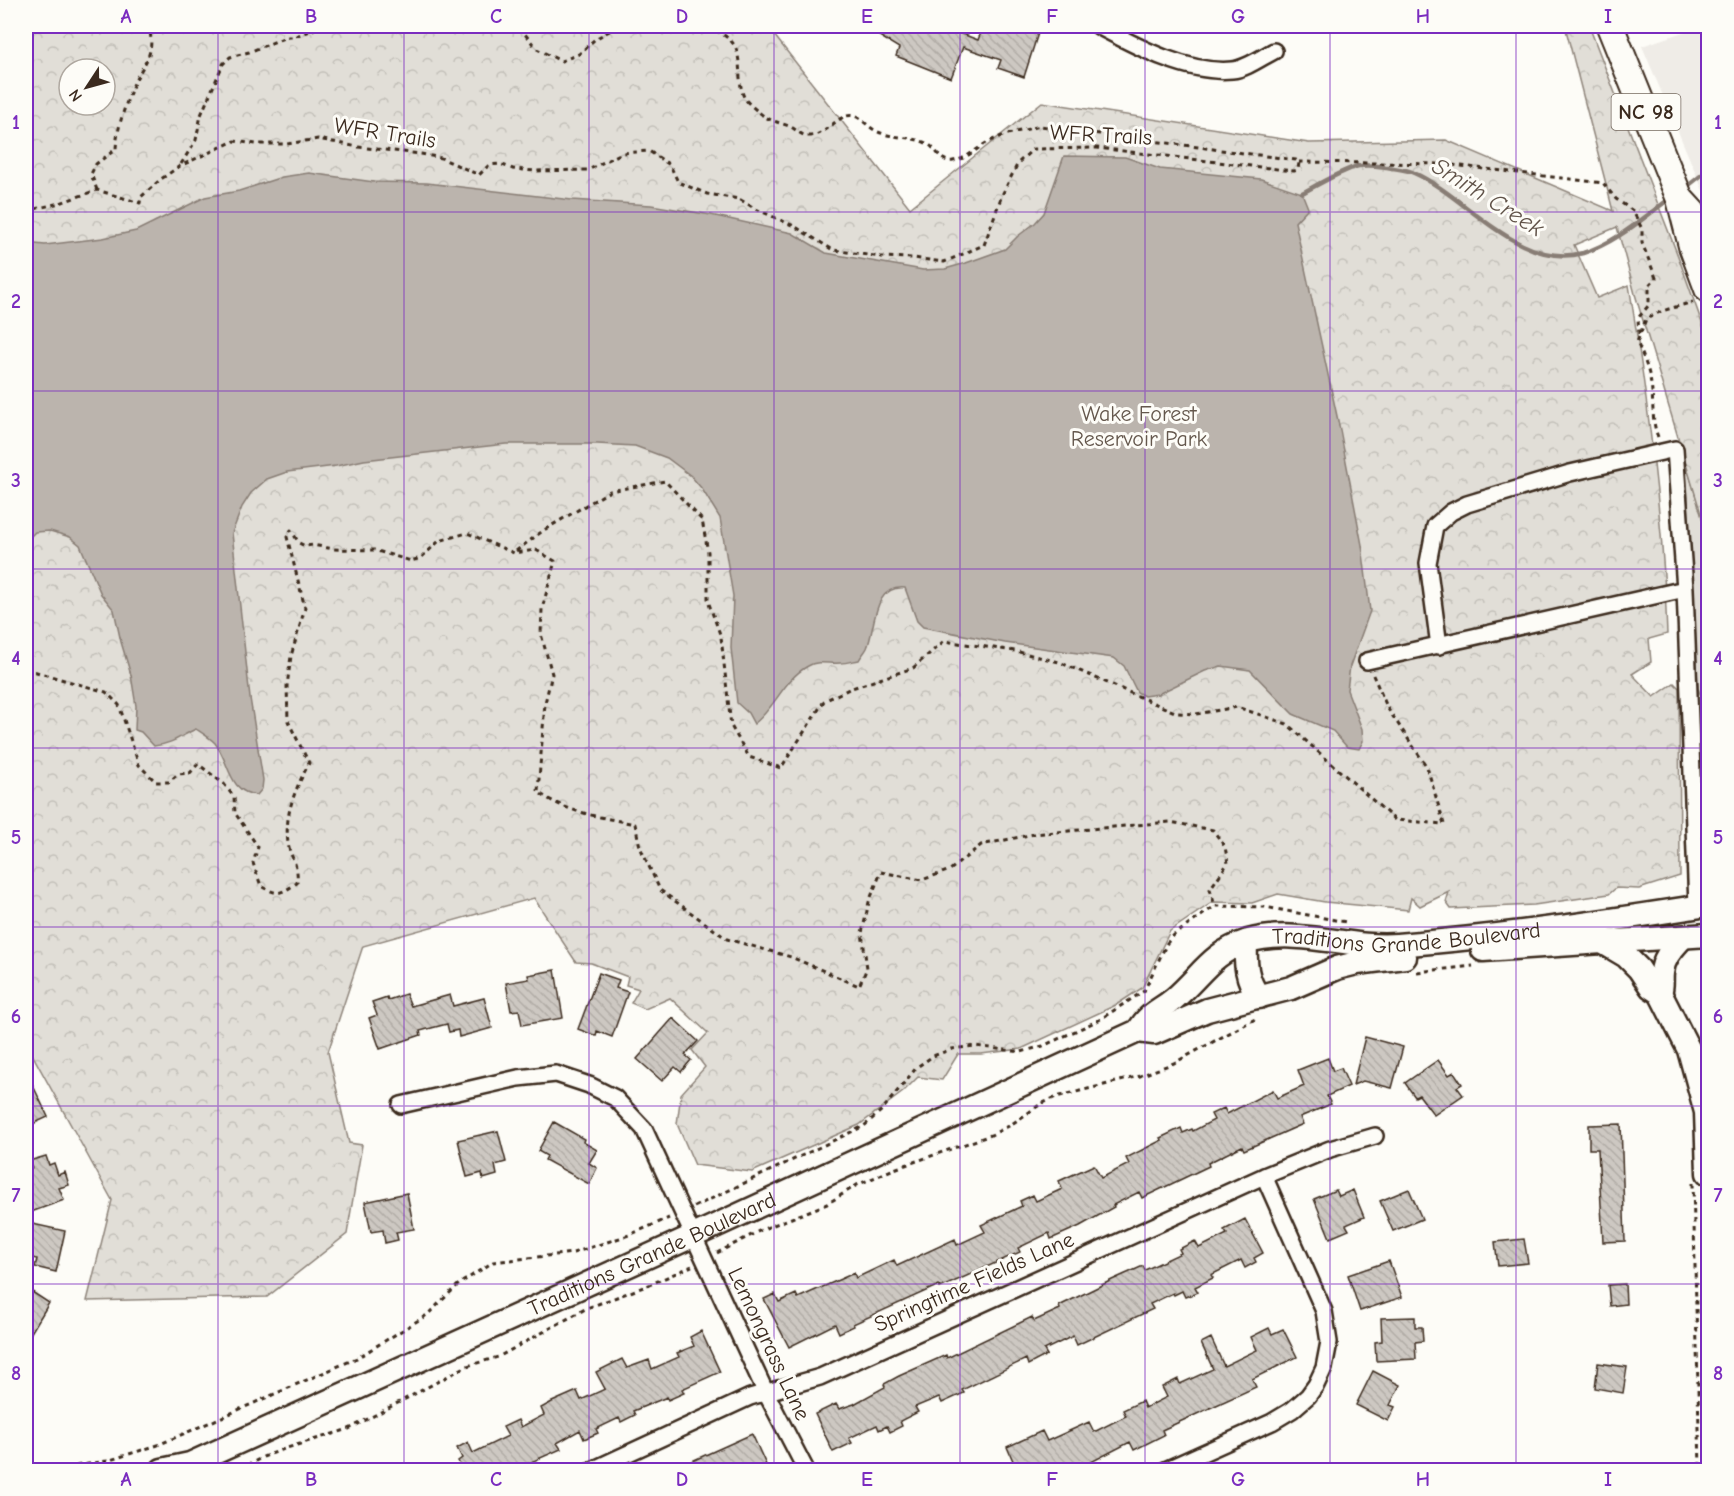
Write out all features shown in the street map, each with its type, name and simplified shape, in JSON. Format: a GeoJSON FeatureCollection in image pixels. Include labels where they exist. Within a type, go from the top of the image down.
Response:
{"type":"FeatureCollection","features":[{"type":"Feature","properties":{"kind":"highway","name":"NC 98"},"geometry":{"type":"LineString","coordinates":[[1610,26],[1680,199],[1703,295]]}},
{"type":"Feature","properties":{"kind":"highway","name":"NC 98"},"geometry":{"type":"LineString","coordinates":[[1680,199],[1708,232]]}},
{"type":"Feature","properties":{"kind":"main road","name":"Traditions Grande Boulevard"},"geometry":{"type":"LineString","coordinates":[[1138,1031],[1146,1017],[1174,999],[1216,956],[1246,942],[1262,938],[1292,935],[1395,945],[1520,932],[1702,906]]}},
{"type":"Feature","properties":{"kind":"main road","name":"Traditions Grande Boulevard"},"geometry":{"type":"LineString","coordinates":[[162,1470],[190,1464],[1138,1031],[1154,1034],[1207,1010],[1261,1006],[1291,988],[1328,971],[1357,963],[1492,950],[1708,935]]}},
{"type":"Feature","properties":{"kind":"main road"},"geometry":{"type":"LineString","coordinates":[[1660,993],[1664,963],[1669,952],[1682,938]]}},
{"type":"Feature","properties":{"kind":"main road"},"geometry":{"type":"LineString","coordinates":[[1246,942],[1245,961],[1248,978],[1261,1006]]}},
{"type":"Feature","properties":{"kind":"main road"},"geometry":{"type":"LineString","coordinates":[[1604,943],[1633,961],[1651,987],[1660,993],[1689,1050],[1706,1112],[1701,1173]]}},
{"type":"Feature","properties":{"kind":"street"},"geometry":{"type":"LineString","coordinates":[[1098,26],[1159,55],[1213,69],[1235,70],[1274,51]]}},
{"type":"Feature","properties":{"kind":"street"},"geometry":{"type":"LineString","coordinates":[[1439,646],[1428,562],[1435,526],[1450,512],[1467,504],[1570,473],[1675,449],[1702,906]]}},
{"type":"Feature","properties":{"kind":"street"},"geometry":{"type":"LineString","coordinates":[[1367,661],[1685,589]]}},
{"type":"Feature","properties":{"kind":"street","name":"Lemongrass Lane"},"geometry":{"type":"LineString","coordinates":[[401,1105],[518,1078],[556,1074],[589,1084],[615,1098],[644,1129],[766,1393],[806,1470]]}},
{"type":"Feature","properties":{"kind":"street","name":"Springtime Fields Lane"},"geometry":{"type":"LineString","coordinates":[[592,1470],[750,1397],[820,1377],[1264,1176],[1329,1149],[1375,1136]]}},
{"type":"Feature","properties":{"kind":"street"},"geometry":{"type":"LineString","coordinates":[[1165,1470],[1283,1416],[1308,1396],[1324,1368],[1329,1342],[1324,1311],[1264,1176]]}},
{"type":"Feature","properties":{"kind":"path"},"geometry":{"type":"LineString","coordinates":[[26,211],[60,203],[97,190],[91,174],[96,164],[116,149],[117,130],[131,91],[150,56],[152,40],[149,26]]}},
{"type":"Feature","properties":{"kind":"path","name":"WFR Trails"},"geometry":{"type":"LineString","coordinates":[[180,166],[196,140],[201,115],[223,64],[230,57],[286,37],[293,37],[318,26]]}},
{"type":"Feature","properties":{"kind":"path"},"geometry":{"type":"LineString","coordinates":[[524,26],[524,33],[537,49],[561,61],[579,54],[595,39],[613,29],[639,26]]}},
{"type":"Feature","properties":{"kind":"path","name":"WFR Trails"},"geometry":{"type":"LineString","coordinates":[[97,190],[140,203],[141,196],[180,166],[234,141],[287,144],[318,140],[421,154],[441,158],[479,175],[489,165],[500,164],[513,169],[535,171],[588,170],[622,153],[649,151],[670,165],[678,182],[707,194],[739,198],[756,209],[794,226],[833,250],[881,257],[944,262],[984,245],[1002,195],[1018,163],[1033,149],[1097,148],[1298,170],[1299,162],[1296,160],[1040,126],[1013,131],[951,162],[942,159],[929,144],[884,134],[868,128],[857,117],[847,116],[836,121],[828,130],[818,135],[806,136],[790,126],[776,123],[763,116],[745,100],[739,79],[736,49],[731,41],[708,26]]}},
{"type":"Feature","properties":{"kind":"path"},"geometry":{"type":"LineString","coordinates":[[1299,162],[1444,164],[1603,183],[1616,199],[1634,212],[1642,229],[1642,243],[1656,278],[1648,285],[1650,305],[1638,318],[1640,336]]}},
{"type":"Feature","properties":{"kind":"path"},"geometry":{"type":"LineString","coordinates":[[1669,451],[1657,436],[1652,409],[1652,385],[1637,342],[1646,318],[1703,295]]}},
{"type":"Feature","properties":{"kind":"path"},"geometry":{"type":"LineString","coordinates":[[514,553],[544,530],[610,491],[665,482],[702,520],[708,552],[708,601],[721,637],[731,726],[749,757],[781,768],[824,700],[849,689],[913,668],[944,641],[1015,651],[1059,662],[1177,713],[1196,714],[1237,707],[1287,724],[1395,820],[1444,824],[1427,766],[1388,709],[1367,661]]}},
{"type":"Feature","properties":{"kind":"path"},"geometry":{"type":"LineString","coordinates":[[26,669],[106,692],[119,705],[139,765],[156,782],[169,782],[178,774],[190,773],[198,764],[224,784],[234,797],[235,813],[258,847],[254,863],[261,886],[274,893],[282,893],[297,883],[298,870],[288,845],[287,818],[296,789],[309,763],[288,721],[287,686],[291,656],[305,608],[287,537],[291,530],[299,543],[305,546],[374,550],[411,561],[421,558],[440,541],[467,533],[514,553],[536,550],[555,561],[542,609],[541,634],[552,674],[545,703],[538,792],[552,803],[578,812],[635,824],[640,847],[660,890],[727,939],[791,957],[859,986],[867,968],[862,933],[869,902],[881,872],[922,880],[950,870],[981,845],[1034,834],[1170,822],[1213,830],[1225,847],[1228,863],[1210,889],[1215,906]]}},
{"type":"Feature","properties":{"kind":"path"},"geometry":{"type":"LineString","coordinates":[[695,1206],[864,1126],[882,1110],[917,1067],[933,1056],[952,1049],[975,1046],[1021,1052],[1043,1046],[1099,1020],[1144,991],[1167,944],[1174,935],[1215,906],[1265,907],[1352,923]]}},
{"type":"Feature","properties":{"kind":"path"},"geometry":{"type":"LineString","coordinates":[[1414,972],[1480,965]]}},
{"type":"Feature","properties":{"kind":"path"},"geometry":{"type":"LineString","coordinates":[[719,1252],[761,1230],[827,1204],[857,1185],[894,1169],[991,1135],[1056,1097],[1140,1076],[1174,1063],[1231,1031],[1261,1006]]}},
{"type":"Feature","properties":{"kind":"path"},"geometry":{"type":"LineString","coordinates":[[1700,1470],[1701,1173]]}},
{"type":"Feature","properties":{"kind":"path"},"geometry":{"type":"LineString","coordinates":[[50,1470],[107,1461],[158,1445],[357,1358],[427,1315],[459,1284],[493,1262],[573,1253],[629,1235],[672,1217]]}},
{"type":"Feature","properties":{"kind":"path"},"geometry":{"type":"LineString","coordinates":[[239,1470],[286,1448],[349,1429],[467,1366],[498,1357],[587,1308],[649,1285],[694,1264]]}},
{"type":"Feature","properties":{"kind":"shaded area"},"geometry":{"type":"Polygon","coordinates":[[[1701,26],[1708,26],[1708,196],[1704,193],[1642,46],[1701,26]]]}},
{"type":"Feature","properties":{"kind":"shaded area"},"geometry":{"type":"Polygon","coordinates":[[[1064,156],[1125,157],[1160,169],[1261,179],[1302,193],[1308,208],[1295,222],[1340,430],[1362,545],[1370,611],[1350,666],[1347,690],[1362,729],[1363,741],[1359,749],[1347,747],[1333,731],[1293,714],[1250,670],[1221,666],[1205,671],[1158,694],[1144,696],[1137,692],[1124,666],[1114,658],[1005,643],[923,627],[917,621],[905,588],[894,589],[886,593],[881,600],[867,648],[859,660],[842,663],[816,663],[808,666],[792,678],[768,710],[754,724],[748,713],[737,703],[731,648],[733,596],[720,518],[691,476],[667,458],[635,446],[506,444],[364,460],[287,472],[267,479],[251,493],[242,507],[232,533],[250,698],[263,780],[262,789],[257,795],[240,789],[215,743],[196,729],[171,742],[154,746],[141,732],[135,730],[136,706],[131,675],[114,610],[101,594],[80,545],[70,537],[50,531],[35,532],[26,541],[26,243],[45,245],[103,238],[136,231],[205,197],[239,191],[282,177],[309,173],[374,182],[427,183],[572,200],[651,205],[711,215],[792,233],[826,253],[923,270],[945,269],[1005,249],[1035,223],[1044,213],[1064,156]]]}},
{"type":"Feature","properties":{"kind":"green space","name":"Wake Forest Reservoir Park"},"geometry":{"type":"Polygon","coordinates":[[[26,26],[767,26],[910,208],[1042,102],[1309,143],[1446,140],[1613,211],[1565,26],[1589,26],[1708,340],[1708,537],[1617,227],[1574,245],[1597,298],[1629,285],[1654,459],[1667,634],[1649,639],[1651,662],[1632,674],[1654,697],[1674,683],[1679,688],[1680,876],[1639,889],[1616,888],[1609,894],[1534,905],[1451,909],[1446,902],[1449,892],[1420,906],[1411,898],[1408,910],[1325,902],[1278,894],[1252,903],[1213,902],[1170,931],[1142,988],[1116,1005],[1021,1049],[981,1054],[958,1054],[942,1080],[918,1077],[903,1092],[859,1125],[752,1172],[695,1165],[677,1124],[681,1094],[705,1067],[692,1050],[708,1033],[670,998],[645,1009],[631,1003],[639,989],[626,985],[628,977],[591,963],[576,962],[534,898],[363,946],[328,1052],[349,1143],[362,1145],[347,1234],[267,1297],[87,1301],[112,1200],[26,1043],[26,26]]]}},
{"type":"Feature","properties":{"kind":"green space"},"geometry":{"type":"Polygon","coordinates":[[[1686,463],[1708,537],[1708,845],[1706,840],[1701,696],[1698,688],[1686,463]]]}},
{"type":"Feature","properties":{"kind":"building"},"geometry":{"type":"Polygon","coordinates":[[[863,26],[920,26],[934,31],[936,26],[941,26],[978,40],[983,27],[993,30],[994,26],[1026,26],[1039,30],[1024,77],[998,68],[1001,60],[963,47],[951,78],[896,56],[899,48],[863,26]]]}},
{"type":"Feature","properties":{"kind":"building"},"geometry":{"type":"Polygon","coordinates":[[[555,970],[563,1018],[522,1025],[519,1010],[511,1011],[506,983],[529,979],[528,975],[555,970]]]}},
{"type":"Feature","properties":{"kind":"building"},"geometry":{"type":"Polygon","coordinates":[[[599,973],[619,980],[616,988],[628,992],[612,1037],[597,1031],[596,1036],[578,1029],[599,973]]]}},
{"type":"Feature","properties":{"kind":"building"},"geometry":{"type":"Polygon","coordinates":[[[406,994],[411,1006],[450,995],[453,1006],[484,998],[492,1028],[459,1037],[458,1030],[449,1032],[447,1024],[420,1031],[421,1035],[380,1049],[369,1018],[377,1015],[372,1002],[406,994]]]}},
{"type":"Feature","properties":{"kind":"building"},"geometry":{"type":"Polygon","coordinates":[[[673,1018],[698,1041],[685,1055],[691,1060],[681,1072],[675,1067],[662,1081],[637,1059],[673,1018]]]}},
{"type":"Feature","properties":{"kind":"building"},"geometry":{"type":"Polygon","coordinates":[[[1365,1037],[1403,1047],[1392,1088],[1363,1081],[1353,1085],[1365,1037]]]}},
{"type":"Feature","properties":{"kind":"building"},"geometry":{"type":"Polygon","coordinates":[[[1328,1058],[1333,1071],[1341,1068],[1349,1086],[1327,1096],[1331,1104],[1300,1117],[1303,1124],[1244,1150],[1242,1146],[1208,1163],[1209,1166],[1142,1198],[1139,1192],[1080,1226],[1051,1239],[1049,1233],[1018,1248],[1020,1252],[940,1288],[939,1285],[853,1324],[854,1326],[839,1333],[835,1324],[789,1347],[764,1299],[775,1294],[779,1302],[796,1294],[798,1298],[854,1273],[856,1278],[894,1260],[897,1266],[955,1239],[957,1245],[985,1232],[981,1225],[1022,1206],[1020,1201],[1033,1195],[1036,1201],[1062,1189],[1059,1181],[1094,1165],[1101,1178],[1129,1164],[1126,1158],[1162,1140],[1160,1138],[1181,1128],[1183,1133],[1192,1129],[1193,1131],[1214,1120],[1211,1114],[1224,1108],[1227,1114],[1273,1090],[1277,1098],[1304,1086],[1298,1070],[1328,1058]]]}},
{"type":"Feature","properties":{"kind":"building"},"geometry":{"type":"Polygon","coordinates":[[[1438,1060],[1449,1075],[1454,1072],[1462,1084],[1457,1087],[1463,1095],[1434,1115],[1419,1095],[1415,1097],[1405,1083],[1438,1060]]]}},
{"type":"Feature","properties":{"kind":"building"},"geometry":{"type":"Polygon","coordinates":[[[26,1071],[48,1117],[26,1127],[26,1071]]]}},
{"type":"Feature","properties":{"kind":"building"},"geometry":{"type":"Polygon","coordinates":[[[554,1122],[584,1139],[583,1142],[597,1150],[589,1163],[597,1168],[589,1184],[545,1160],[547,1156],[538,1151],[554,1122]]]}},
{"type":"Feature","properties":{"kind":"building"},"geometry":{"type":"Polygon","coordinates":[[[1621,1124],[1625,1241],[1603,1242],[1598,1149],[1589,1149],[1589,1125],[1621,1124]]]}},
{"type":"Feature","properties":{"kind":"building"},"geometry":{"type":"Polygon","coordinates":[[[498,1131],[506,1162],[495,1165],[497,1175],[483,1179],[482,1173],[467,1177],[458,1140],[498,1131]]]}},
{"type":"Feature","properties":{"kind":"building"},"geometry":{"type":"Polygon","coordinates":[[[46,1156],[49,1165],[54,1163],[58,1175],[65,1172],[69,1185],[59,1188],[64,1200],[31,1212],[26,1196],[26,1171],[32,1168],[29,1161],[46,1156]]]}},
{"type":"Feature","properties":{"kind":"building"},"geometry":{"type":"Polygon","coordinates":[[[1409,1189],[1422,1219],[1393,1231],[1380,1201],[1409,1189]]]}},
{"type":"Feature","properties":{"kind":"building"},"geometry":{"type":"Polygon","coordinates":[[[1336,1190],[1339,1196],[1353,1190],[1364,1217],[1346,1225],[1349,1230],[1330,1238],[1314,1199],[1336,1190]]]}},
{"type":"Feature","properties":{"kind":"building"},"geometry":{"type":"Polygon","coordinates":[[[407,1193],[414,1229],[396,1232],[398,1240],[385,1243],[383,1230],[371,1232],[365,1202],[407,1193]]]}},
{"type":"Feature","properties":{"kind":"building"},"geometry":{"type":"Polygon","coordinates":[[[1245,1219],[1263,1253],[1254,1258],[1256,1262],[1245,1268],[1241,1260],[1211,1275],[1213,1278],[1195,1287],[1198,1292],[1185,1297],[1182,1291],[1174,1295],[1173,1293],[1150,1304],[1153,1309],[1077,1345],[1073,1336],[1044,1350],[1047,1355],[1028,1365],[1026,1359],[962,1390],[964,1393],[942,1403],[939,1397],[915,1407],[918,1412],[900,1421],[902,1426],[890,1432],[887,1426],[879,1430],[877,1425],[849,1438],[852,1443],[833,1452],[815,1414],[836,1404],[839,1409],[854,1404],[885,1387],[884,1384],[899,1376],[946,1355],[947,1358],[1032,1317],[1034,1321],[1112,1280],[1143,1266],[1145,1270],[1181,1253],[1179,1249],[1195,1241],[1199,1248],[1227,1234],[1224,1230],[1245,1219]]]}},
{"type":"Feature","properties":{"kind":"building"},"geometry":{"type":"Polygon","coordinates":[[[28,1223],[65,1231],[56,1272],[35,1267],[37,1259],[26,1257],[28,1223]]]}},
{"type":"Feature","properties":{"kind":"building"},"geometry":{"type":"Polygon","coordinates":[[[1524,1239],[1528,1263],[1498,1266],[1495,1242],[1524,1239]]]}},
{"type":"Feature","properties":{"kind":"building"},"geometry":{"type":"Polygon","coordinates":[[[1389,1261],[1402,1297],[1360,1311],[1348,1275],[1389,1261]]]}},
{"type":"Feature","properties":{"kind":"building"},"geometry":{"type":"Polygon","coordinates":[[[1625,1284],[1626,1304],[1610,1306],[1608,1285],[1625,1284]]]}},
{"type":"Feature","properties":{"kind":"building"},"geometry":{"type":"Polygon","coordinates":[[[26,1288],[49,1303],[26,1341],[26,1288]]]}},
{"type":"Feature","properties":{"kind":"building"},"geometry":{"type":"Polygon","coordinates":[[[1415,1317],[1415,1327],[1422,1327],[1423,1341],[1415,1342],[1416,1359],[1376,1361],[1375,1342],[1382,1341],[1381,1318],[1415,1317]]]}},
{"type":"Feature","properties":{"kind":"building"},"geometry":{"type":"Polygon","coordinates":[[[1269,1328],[1272,1334],[1283,1329],[1297,1357],[1252,1379],[1256,1387],[1162,1430],[1164,1435],[1134,1450],[1130,1442],[1091,1462],[1094,1467],[1085,1470],[1017,1470],[1007,1447],[1042,1431],[1047,1441],[1089,1422],[1094,1432],[1126,1416],[1123,1410],[1142,1401],[1145,1408],[1167,1397],[1162,1387],[1178,1379],[1180,1384],[1213,1369],[1201,1343],[1211,1338],[1224,1366],[1257,1350],[1251,1337],[1269,1328]]]}},
{"type":"Feature","properties":{"kind":"building"},"geometry":{"type":"Polygon","coordinates":[[[701,1331],[720,1372],[682,1389],[684,1393],[668,1400],[667,1397],[633,1411],[635,1415],[621,1422],[619,1418],[596,1429],[598,1433],[584,1439],[580,1430],[557,1443],[561,1449],[513,1470],[463,1470],[458,1461],[462,1458],[457,1448],[468,1442],[473,1453],[508,1436],[503,1427],[518,1420],[521,1427],[544,1415],[541,1408],[552,1402],[577,1391],[581,1400],[605,1389],[596,1372],[622,1359],[627,1368],[649,1360],[652,1369],[679,1357],[677,1353],[694,1346],[690,1337],[701,1331]]]}},
{"type":"Feature","properties":{"kind":"building"},"geometry":{"type":"Polygon","coordinates":[[[1598,1363],[1627,1367],[1623,1393],[1595,1388],[1598,1363]]]}},
{"type":"Feature","properties":{"kind":"building"},"geometry":{"type":"Polygon","coordinates":[[[1373,1371],[1400,1385],[1390,1405],[1395,1407],[1388,1421],[1356,1405],[1373,1371]]]}},
{"type":"Feature","properties":{"kind":"building"},"geometry":{"type":"Polygon","coordinates":[[[752,1434],[767,1467],[758,1470],[672,1470],[752,1434]]]}},
{"type":"Feature","properties":{"kind":"waterway","name":"Smith Creek"},"geometry":{"type":"LineString","coordinates":[[1302,193],[1335,175],[1359,166],[1379,166],[1408,171],[1434,184],[1515,241],[1537,251],[1559,255],[1583,253],[1607,243],[1672,197]]}},
{"type":"Feature","properties":{"kind":"waterway","name":"Smith Creek"},"geometry":{"type":"LineString","coordinates":[[1684,189],[1708,170]]}}]}
